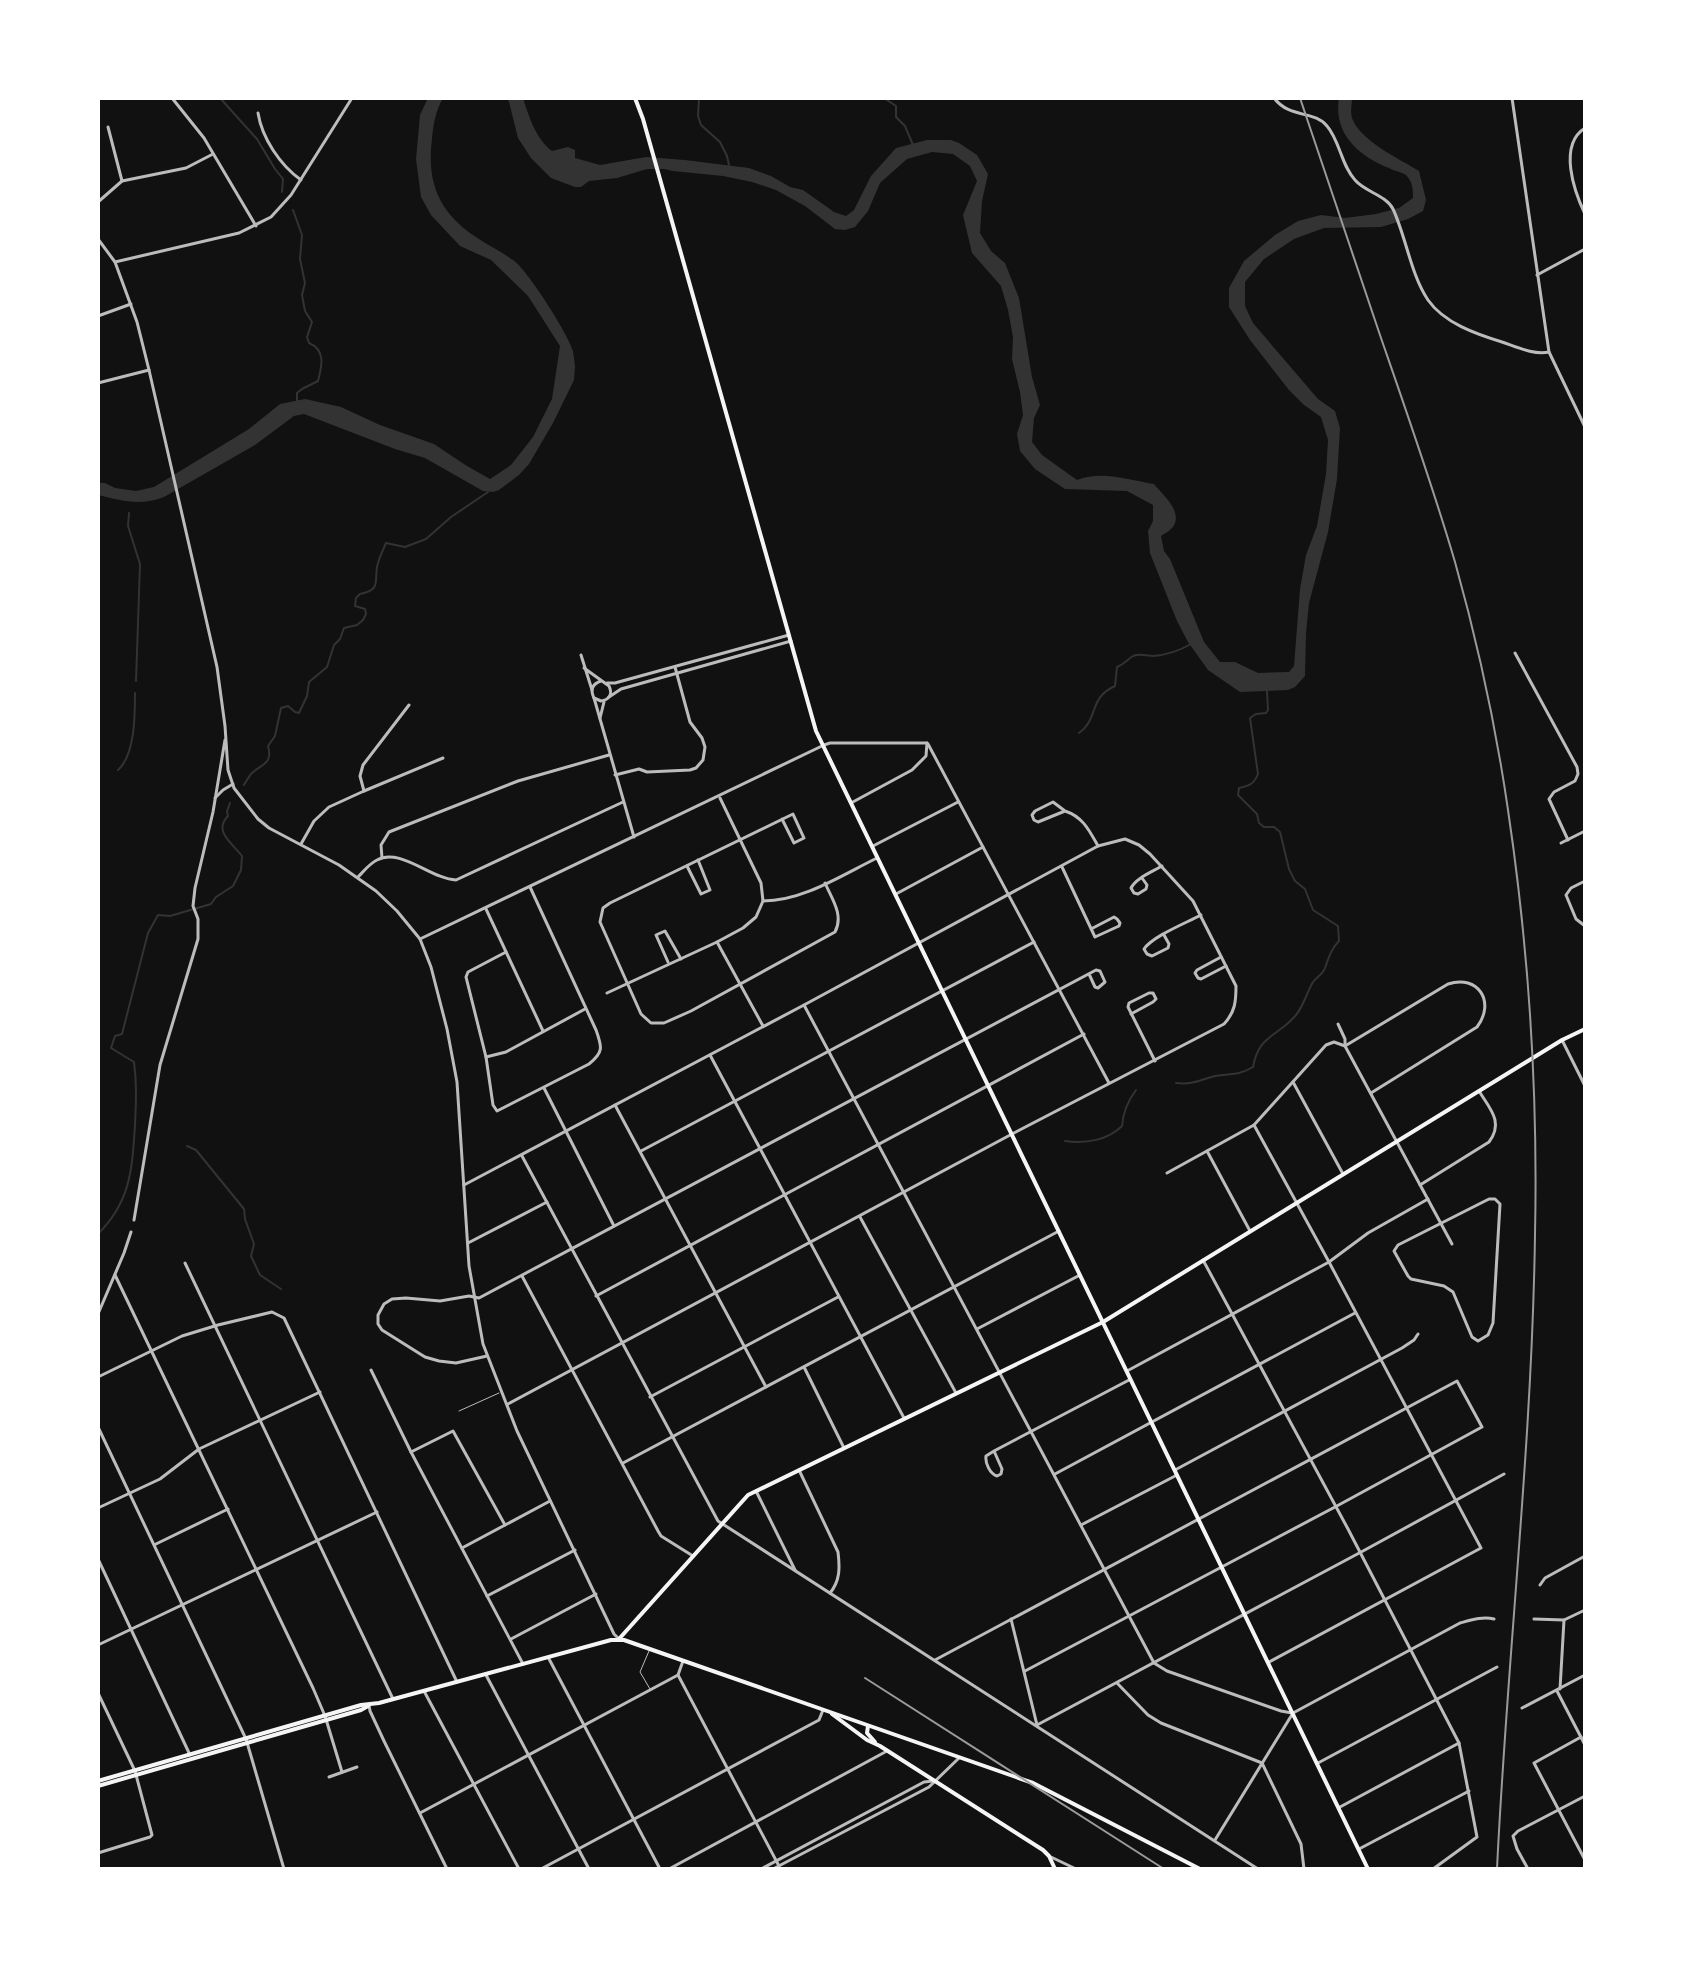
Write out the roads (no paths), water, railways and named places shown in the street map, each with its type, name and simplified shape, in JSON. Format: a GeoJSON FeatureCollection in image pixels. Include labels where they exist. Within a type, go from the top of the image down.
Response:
{"type":"FeatureCollection","features":[{"type":"Feature","properties":{"kind":"main road"},"geometry":{"type":"LineString","coordinates":[[635,98],[816,731],[1368,1869]]}},
{"type":"Feature","properties":{"kind":"main road"},"geometry":{"type":"LineString","coordinates":[[619,1639],[748,1495],[1103,1322],[1562,1040],[1585,1029]]}},
{"type":"Feature","properties":{"kind":"main road"},"geometry":{"type":"LineString","coordinates":[[98,1784],[361,1705],[619,1639],[1040,1786],[1200,1869]]}},
{"type":"Feature","properties":{"kind":"main road"},"geometry":{"type":"LineString","coordinates":[[830,1712],[867,1740],[1043,1850],[1055,1869]]}},
{"type":"Feature","properties":{"kind":"main road"},"geometry":{"type":"LineString","coordinates":[[868,1726],[867,1734],[880,1746]]}},
{"type":"Feature","properties":{"kind":"street"},"geometry":{"type":"LineString","coordinates":[[172,98],[204,138],[256,226]]}},
{"type":"Feature","properties":{"kind":"street"},"geometry":{"type":"LineString","coordinates":[[115,262],[239,233],[271,217],[301,180],[352,98]]}},
{"type":"Feature","properties":{"kind":"street"},"geometry":{"type":"LineString","coordinates":[[1274,98],[1287,110],[1322,121],[1352,178],[1392,207],[1427,299],[1449,320],[1536,353],[1549,352]]}},
{"type":"Feature","properties":{"kind":"street"},"geometry":{"type":"LineString","coordinates":[[1512,98],[1549,352],[1585,427]]}},
{"type":"Feature","properties":{"kind":"street"},"geometry":{"type":"LineString","coordinates":[[258,113],[260,125],[282,164],[301,180]]}},
{"type":"Feature","properties":{"kind":"street"},"geometry":{"type":"LineString","coordinates":[[108,127],[122,181]]}},
{"type":"Feature","properties":{"kind":"street"},"geometry":{"type":"LineString","coordinates":[[1585,128],[1577,135],[1570,151],[1574,186],[1585,214]]}},
{"type":"Feature","properties":{"kind":"street"},"geometry":{"type":"LineString","coordinates":[[98,202],[122,181],[186,168],[213,154]]}},
{"type":"Feature","properties":{"kind":"street"},"geometry":{"type":"LineString","coordinates":[[98,239],[115,262],[131,304],[149,370],[217,667],[228,770],[233,784],[237,794],[258,819],[282,836],[358,877],[397,911],[420,939],[431,967],[457,1082],[469,1266],[483,1344],[523,1443],[619,1639]]}},
{"type":"Feature","properties":{"kind":"street"},"geometry":{"type":"LineString","coordinates":[[1537,275],[1585,249]]}},
{"type":"Feature","properties":{"kind":"street"},"geometry":{"type":"LineString","coordinates":[[99,252],[106,250]]}},
{"type":"Feature","properties":{"kind":"street"},"geometry":{"type":"LineString","coordinates":[[98,316],[131,304]]}},
{"type":"Feature","properties":{"kind":"street"},"geometry":{"type":"LineString","coordinates":[[98,383],[149,370]]}},
{"type":"Feature","properties":{"kind":"street"},"geometry":{"type":"LineString","coordinates":[[584,668],[601,681],[615,683],[790,638]]}},
{"type":"Feature","properties":{"kind":"street"},"geometry":{"type":"LineString","coordinates":[[600,722],[604,701],[621,689],[790,638]]}},
{"type":"Feature","properties":{"kind":"street"},"geometry":{"type":"LineString","coordinates":[[1515,653],[1577,767],[1575,781],[1554,792],[1549,799],[1568,840]]}},
{"type":"Feature","properties":{"kind":"street"},"geometry":{"type":"LineString","coordinates":[[581,655],[634,837]]}},
{"type":"Feature","properties":{"kind":"street"},"geometry":{"type":"LineString","coordinates":[[615,775],[639,769],[647,772],[690,770],[703,760],[705,747],[690,722],[675,667]]}},
{"type":"Feature","properties":{"kind":"street"},"geometry":{"type":"LineString","coordinates":[[592,690],[601,681]]}},
{"type":"Feature","properties":{"kind":"street"},"geometry":{"type":"LineString","coordinates":[[607,683],[611,690],[609,697]]}},
{"type":"Feature","properties":{"kind":"street"},"geometry":{"type":"LineString","coordinates":[[594,698],[604,701]]}},
{"type":"Feature","properties":{"kind":"street"},"geometry":{"type":"LineString","coordinates":[[364,791],[360,776],[363,765],[409,705]]}},
{"type":"Feature","properties":{"kind":"street"},"geometry":{"type":"LineString","coordinates":[[134,1220],[160,1065],[198,939],[198,919],[193,906],[225,740]]}},
{"type":"Feature","properties":{"kind":"street"},"geometry":{"type":"LineString","coordinates":[[420,939],[824,745],[927,743]]}},
{"type":"Feature","properties":{"kind":"street"},"geometry":{"type":"LineString","coordinates":[[927,743],[1109,1083]]}},
{"type":"Feature","properties":{"kind":"street"},"geometry":{"type":"LineString","coordinates":[[851,803],[912,770],[926,756],[927,743]]}},
{"type":"Feature","properties":{"kind":"street"},"geometry":{"type":"LineString","coordinates":[[382,858],[381,845],[389,832],[518,781],[609,755]]}},
{"type":"Feature","properties":{"kind":"street"},"geometry":{"type":"LineString","coordinates":[[301,844],[314,821],[329,807],[443,758]]}},
{"type":"Feature","properties":{"kind":"street"},"geometry":{"type":"LineString","coordinates":[[215,798],[233,784]]}},
{"type":"Feature","properties":{"kind":"street"},"geometry":{"type":"LineString","coordinates":[[607,993],[717,942],[750,923],[759,910],[763,901],[761,883],[720,796]]}},
{"type":"Feature","properties":{"kind":"street"},"geometry":{"type":"LineString","coordinates":[[873,846],[959,801]]}},
{"type":"Feature","properties":{"kind":"street"},"geometry":{"type":"LineString","coordinates":[[358,877],[382,858],[397,857],[456,880],[623,802]]}},
{"type":"Feature","properties":{"kind":"street"},"geometry":{"type":"LineString","coordinates":[[1065,811],[1038,822],[1032,815],[1053,802],[1081,819],[1098,846]]}},
{"type":"Feature","properties":{"kind":"street"},"geometry":{"type":"LineString","coordinates":[[782,819],[794,843],[804,838],[793,815],[782,819],[610,903],[603,908],[600,922],[641,1014],[651,1023],[664,1023],[835,932],[839,917],[825,883]]}},
{"type":"Feature","properties":{"kind":"street"},"geometry":{"type":"LineString","coordinates":[[1561,843],[1585,831]]}},
{"type":"Feature","properties":{"kind":"street"},"geometry":{"type":"LineString","coordinates":[[464,1185],[1098,846],[1125,839],[1139,845],[1193,901],[1236,986],[1232,1015],[1224,1024],[507,1405]]}},
{"type":"Feature","properties":{"kind":"street"},"geometry":{"type":"LineString","coordinates":[[896,894],[983,847]]}},
{"type":"Feature","properties":{"kind":"street"},"geometry":{"type":"LineString","coordinates":[[763,901],[786,899],[878,857]]}},
{"type":"Feature","properties":{"kind":"street"},"geometry":{"type":"LineString","coordinates":[[687,866],[701,894],[710,890],[698,860]]}},
{"type":"Feature","properties":{"kind":"street"},"geometry":{"type":"LineString","coordinates":[[1062,866],[1091,929],[1095,937],[1120,923],[1114,917],[1091,929]]}},
{"type":"Feature","properties":{"kind":"street"},"geometry":{"type":"LineString","coordinates":[[1142,878],[1162,866]]}},
{"type":"Feature","properties":{"kind":"street"},"geometry":{"type":"LineString","coordinates":[[1585,881],[1571,888],[1566,895],[1576,919],[1585,926]]}},
{"type":"Feature","properties":{"kind":"street"},"geometry":{"type":"LineString","coordinates":[[506,952],[468,972],[466,977],[486,1057],[493,1105],[497,1111],[598,1057],[600,1043],[530,887]]}},
{"type":"Feature","properties":{"kind":"street"},"geometry":{"type":"LineString","coordinates":[[486,909],[543,1031]]}},
{"type":"Feature","properties":{"kind":"street"},"geometry":{"type":"LineString","coordinates":[[1164,935],[1168,948],[1152,956],[1147,954],[1144,949],[1147,944],[1201,915]]}},
{"type":"Feature","properties":{"kind":"street"},"geometry":{"type":"LineString","coordinates":[[669,963],[656,935],[665,931],[681,959]]}},
{"type":"Feature","properties":{"kind":"street"},"geometry":{"type":"LineString","coordinates":[[717,942],[763,1026]]}},
{"type":"Feature","properties":{"kind":"street"},"geometry":{"type":"LineString","coordinates":[[641,1151],[1034,942]]}},
{"type":"Feature","properties":{"kind":"street"},"geometry":{"type":"LineString","coordinates":[[1221,957],[1195,973],[1201,979],[1226,966]]}},
{"type":"Feature","properties":{"kind":"street"},"geometry":{"type":"LineString","coordinates":[[487,1356],[456,1363],[425,1357],[386,1333],[380,1327],[378,1315],[384,1304],[392,1299],[440,1301],[469,1296],[479,1298],[1096,970],[1100,971],[1104,985],[1095,987],[1089,974]]}},
{"type":"Feature","properties":{"kind":"street"},"geometry":{"type":"LineString","coordinates":[[1345,1046],[1448,984],[1460,981],[1478,988],[1485,1001],[1484,1018],[1477,1027],[1371,1093]]}},
{"type":"Feature","properties":{"kind":"street"},"geometry":{"type":"LineString","coordinates":[[1131,1014],[1153,1002],[1156,999],[1153,993],[1129,1003],[1128,1007],[1131,1014],[1155,1061]]}},
{"type":"Feature","properties":{"kind":"street"},"geometry":{"type":"LineString","coordinates":[[804,1005],[1154,1663],[1194,1681],[1293,1713]]}},
{"type":"Feature","properties":{"kind":"street"},"geometry":{"type":"LineString","coordinates":[[486,1057],[506,1052],[585,1009]]}},
{"type":"Feature","properties":{"kind":"street"},"geometry":{"type":"LineString","coordinates":[[1338,1024],[1345,1046],[1452,1244]]}},
{"type":"Feature","properties":{"kind":"street"},"geometry":{"type":"LineString","coordinates":[[596,1296],[1084,1034]]}},
{"type":"Feature","properties":{"kind":"street"},"geometry":{"type":"LineString","coordinates":[[1562,1040],[1585,1086]]}},
{"type":"Feature","properties":{"kind":"street"},"geometry":{"type":"LineString","coordinates":[[1167,1173],[1254,1125],[1326,1045],[1334,1042],[1345,1046]]}},
{"type":"Feature","properties":{"kind":"street"},"geometry":{"type":"LineString","coordinates":[[710,1055],[904,1418]]}},
{"type":"Feature","properties":{"kind":"street"},"geometry":{"type":"LineString","coordinates":[[1293,1082],[1343,1174]]}},
{"type":"Feature","properties":{"kind":"street"},"geometry":{"type":"LineString","coordinates":[[544,1088],[614,1226]]}},
{"type":"Feature","properties":{"kind":"street"},"geometry":{"type":"LineString","coordinates":[[1420,1185],[1489,1142],[1495,1135],[1495,1118],[1479,1091]]}},
{"type":"Feature","properties":{"kind":"street"},"geometry":{"type":"LineString","coordinates":[[615,1105],[766,1387]]}},
{"type":"Feature","properties":{"kind":"street"},"geometry":{"type":"LineString","coordinates":[[1254,1125],[1481,1548],[1269,1662]]}},
{"type":"Feature","properties":{"kind":"street"},"geometry":{"type":"LineString","coordinates":[[1207,1151],[1250,1231]]}},
{"type":"Feature","properties":{"kind":"street"},"geometry":{"type":"LineString","coordinates":[[521,1155],[712,1512],[722,1525],[1258,1869]]}},
{"type":"Feature","properties":{"kind":"street"},"geometry":{"type":"LineString","coordinates":[[1127,1371],[1329,1262],[1368,1233],[1428,1199]]}},
{"type":"Feature","properties":{"kind":"street"},"geometry":{"type":"LineString","coordinates":[[1489,1199],[1495,1199],[1500,1204],[1493,1323],[1488,1335],[1478,1341],[1472,1337],[1453,1292],[1444,1286],[1411,1279],[1394,1251],[1398,1245],[1441,1223],[1489,1199]]}},
{"type":"Feature","properties":{"kind":"street"},"geometry":{"type":"LineString","coordinates":[[468,1243],[547,1202]]}},
{"type":"Feature","properties":{"kind":"street"},"geometry":{"type":"LineString","coordinates":[[860,1217],[956,1393]]}},
{"type":"Feature","properties":{"kind":"street"},"geometry":{"type":"LineString","coordinates":[[623,1463],[1059,1231]]}},
{"type":"Feature","properties":{"kind":"street"},"geometry":{"type":"LineString","coordinates":[[98,1314],[131,1232]]}},
{"type":"Feature","properties":{"kind":"street"},"geometry":{"type":"LineString","coordinates":[[1203,1260],[1459,1743],[1477,1837],[1433,1869]]}},
{"type":"Feature","properties":{"kind":"street"},"geometry":{"type":"LineString","coordinates":[[185,1263],[393,1699]]}},
{"type":"Feature","properties":{"kind":"street"},"geometry":{"type":"LineString","coordinates":[[977,1329],[1081,1274]]}},
{"type":"Feature","properties":{"kind":"street"},"geometry":{"type":"LineString","coordinates":[[115,1275],[326,1717],[342,1772]]}},
{"type":"Feature","properties":{"kind":"street"},"geometry":{"type":"LineString","coordinates":[[522,1276],[661,1536],[694,1556]]}},
{"type":"Feature","properties":{"kind":"street"},"geometry":{"type":"LineString","coordinates":[[650,1397],[838,1296]]}},
{"type":"Feature","properties":{"kind":"street"},"geometry":{"type":"LineString","coordinates":[[98,1377],[182,1336],[272,1312],[284,1318],[457,1682]]}},
{"type":"Feature","properties":{"kind":"street"},"geometry":{"type":"LineString","coordinates":[[1055,1474],[1356,1313]]}},
{"type":"Feature","properties":{"kind":"street"},"geometry":{"type":"LineString","coordinates":[[1081,1525],[1402,1348],[1418,1334]]}},
{"type":"Feature","properties":{"kind":"street"},"geometry":{"type":"LineString","coordinates":[[804,1367],[844,1448]]}},
{"type":"Feature","properties":{"kind":"street"},"geometry":{"type":"LineString","coordinates":[[371,1370],[523,1664]]}},
{"type":"Feature","properties":{"kind":"street"},"geometry":{"type":"LineString","coordinates":[[994,1451],[1002,1469],[997,1476],[992,1474],[986,1456],[994,1451],[1131,1379]]}},
{"type":"Feature","properties":{"kind":"street"},"geometry":{"type":"LineString","coordinates":[[935,1660],[1457,1381],[1482,1427],[1025,1671]]}},
{"type":"Feature","properties":{"kind":"street"},"geometry":{"type":"LineString","coordinates":[[98,1508],[160,1479],[199,1449],[320,1392]]}},
{"type":"Feature","properties":{"kind":"street"},"geometry":{"type":"LineString","coordinates":[[98,1427],[246,1741],[284,1869]]}},
{"type":"Feature","properties":{"kind":"street"},"geometry":{"type":"LineString","coordinates":[[411,1452],[453,1431],[505,1525]]}},
{"type":"Feature","properties":{"kind":"street"},"geometry":{"type":"LineString","coordinates":[[799,1470],[838,1552],[840,1567],[836,1585],[830,1593]]}},
{"type":"Feature","properties":{"kind":"street"},"geometry":{"type":"LineString","coordinates":[[1037,1725],[1504,1474]]}},
{"type":"Feature","properties":{"kind":"street"},"geometry":{"type":"LineString","coordinates":[[756,1491],[796,1571]]}},
{"type":"Feature","properties":{"kind":"street"},"geometry":{"type":"LineString","coordinates":[[462,1548],[551,1501]]}},
{"type":"Feature","properties":{"kind":"street"},"geometry":{"type":"LineString","coordinates":[[154,1545],[228,1509]]}},
{"type":"Feature","properties":{"kind":"street"},"geometry":{"type":"LineString","coordinates":[[98,1645],[377,1512]]}},
{"type":"Feature","properties":{"kind":"street"},"geometry":{"type":"LineString","coordinates":[[487,1596],[575,1550]]}},
{"type":"Feature","properties":{"kind":"street"},"geometry":{"type":"LineString","coordinates":[[1540,1585],[1545,1578],[1585,1556]]}},
{"type":"Feature","properties":{"kind":"street"},"geometry":{"type":"LineString","coordinates":[[98,1559],[190,1756]]}},
{"type":"Feature","properties":{"kind":"street"},"geometry":{"type":"LineString","coordinates":[[511,1639],[596,1594]]}},
{"type":"Feature","properties":{"kind":"street"},"geometry":{"type":"LineString","coordinates":[[1534,1619],[1564,1620],[1585,1610]]}},
{"type":"Feature","properties":{"kind":"street"},"geometry":{"type":"LineString","coordinates":[[1215,1840],[1293,1713],[1460,1623],[1488,1617],[1494,1619]]}},
{"type":"Feature","properties":{"kind":"street"},"geometry":{"type":"LineString","coordinates":[[1011,1619],[1037,1725]]}},
{"type":"Feature","properties":{"kind":"street"},"geometry":{"type":"LineString","coordinates":[[1564,1620],[1559,1689],[1585,1745]]}},
{"type":"Feature","properties":{"kind":"street"},"geometry":{"type":"LineString","coordinates":[[548,1657],[660,1869]]}},
{"type":"Feature","properties":{"kind":"street"},"geometry":{"type":"LineString","coordinates":[[420,1813],[678,1675],[683,1661]]}},
{"type":"Feature","properties":{"kind":"street"},"geometry":{"type":"LineString","coordinates":[[1318,1763],[1497,1667]]}},
{"type":"Feature","properties":{"kind":"street"},"geometry":{"type":"LineString","coordinates":[[485,1674],[589,1869]]}},
{"type":"Feature","properties":{"kind":"street"},"geometry":{"type":"LineString","coordinates":[[678,1675],[778,1863]]}},
{"type":"Feature","properties":{"kind":"street"},"geometry":{"type":"LineString","coordinates":[[1522,1708],[1585,1675]]}},
{"type":"Feature","properties":{"kind":"street"},"geometry":{"type":"LineString","coordinates":[[1117,1683],[1148,1715],[1161,1723],[1262,1763],[1301,1844],[1304,1869]]}},
{"type":"Feature","properties":{"kind":"street"},"geometry":{"type":"LineString","coordinates":[[424,1691],[519,1869]]}},
{"type":"Feature","properties":{"kind":"street"},"geometry":{"type":"LineString","coordinates":[[98,1693],[135,1772],[152,1831],[150,1837],[98,1853]]}},
{"type":"Feature","properties":{"kind":"street"},"geometry":{"type":"LineString","coordinates":[[369,1705],[447,1869]]}},
{"type":"Feature","properties":{"kind":"street"},"geometry":{"type":"LineString","coordinates":[[541,1869],[819,1720],[823,1710]]}},
{"type":"Feature","properties":{"kind":"street"},"geometry":{"type":"LineString","coordinates":[[1581,1737],[1534,1763],[1585,1860]]}},
{"type":"Feature","properties":{"kind":"street"},"geometry":{"type":"LineString","coordinates":[[1340,1807],[1459,1743]]}},
{"type":"Feature","properties":{"kind":"street"},"geometry":{"type":"LineString","coordinates":[[669,1869],[888,1751]]}},
{"type":"Feature","properties":{"kind":"street"},"geometry":{"type":"LineString","coordinates":[[761,1869],[929,1787],[959,1758]]}},
{"type":"Feature","properties":{"kind":"street"},"geometry":{"type":"LineString","coordinates":[[329,1777],[357,1767]]}},
{"type":"Feature","properties":{"kind":"street"},"geometry":{"type":"LineString","coordinates":[[1359,1849],[1469,1790]]}},
{"type":"Feature","properties":{"kind":"street"},"geometry":{"type":"LineString","coordinates":[[1528,1869],[1513,1836],[1585,1796]]}},
{"type":"Feature","properties":{"kind":"street"},"geometry":{"type":"LineString","coordinates":[[1049,1856],[1076,1869]]}},
{"type":"Feature","properties":{"kind":"street"},"geometry":{"type":"LineString","coordinates":[[773,1869],[778,1863]]}},
{"type":"Feature","properties":{"kind":"lane"},"geometry":{"type":"LineString","coordinates":[[459,1411],[502,1392]]}},
{"type":"Feature","properties":{"kind":"lane"},"geometry":{"type":"LineString","coordinates":[[650,1649],[640,1672],[650,1690]]}},
{"type":"Feature","properties":{"kind":"waterway"},"geometry":{"type":"LineString","coordinates":[[220,98],[257,139],[283,179],[282,192]]}},
{"type":"Feature","properties":{"kind":"waterway"},"geometry":{"type":"LineString","coordinates":[[699,98],[701,125],[720,142],[729,165]]}},
{"type":"Feature","properties":{"kind":"waterway"},"geometry":{"type":"LineString","coordinates":[[884,98],[896,106],[896,117],[905,126],[913,145]]}},
{"type":"Feature","properties":{"kind":"waterway"},"geometry":{"type":"LineString","coordinates":[[293,210],[302,235],[300,259],[305,283],[302,295],[305,311],[312,322],[307,337],[321,359],[318,381],[297,393],[297,401]]}},
{"type":"Feature","properties":{"kind":"waterway"},"geometry":{"type":"LineString","coordinates":[[244,785],[252,773],[268,760],[268,746],[275,736],[281,708],[288,706],[299,713],[309,682],[327,667],[344,628],[363,620],[365,609],[355,606],[356,598],[374,587],[378,563],[386,543],[405,547],[426,539],[451,517],[488,492]]}},
{"type":"Feature","properties":{"kind":"waterway"},"geometry":{"type":"LineString","coordinates":[[129,513],[128,526],[140,564],[136,681]]}},
{"type":"Feature","properties":{"kind":"waterway"},"geometry":{"type":"LineString","coordinates":[[1079,733],[1089,721],[1101,696],[1115,686],[1117,667],[1136,655],[1163,655],[1191,644]]}},
{"type":"Feature","properties":{"kind":"waterway"},"geometry":{"type":"LineString","coordinates":[[1176,1083],[1192,1083],[1253,1067],[1264,1042],[1299,1011],[1339,941],[1338,926],[1313,910],[1305,889],[1295,881],[1280,832],[1259,823],[1257,814],[1238,795],[1239,788],[1251,784],[1258,774],[1250,718],[1268,710],[1267,691]]}},
{"type":"Feature","properties":{"kind":"waterway"},"geometry":{"type":"LineString","coordinates":[[118,770],[131,745],[135,693]]}},
{"type":"Feature","properties":{"kind":"waterway"},"geometry":{"type":"LineString","coordinates":[[98,1234],[123,1197],[131,1170],[134,1141],[134,1062],[111,1048],[115,1036],[122,1034],[148,933],[158,915],[170,916],[211,904],[233,886],[241,870],[242,856],[229,842],[222,827],[230,803]]}},
{"type":"Feature","properties":{"kind":"waterway"},"geometry":{"type":"LineString","coordinates":[[1065,1141],[1096,1140],[1116,1131],[1122,1126],[1126,1107],[1136,1090]]}},
{"type":"Feature","properties":{"kind":"waterway"},"geometry":{"type":"LineString","coordinates":[[187,1146],[196,1150],[244,1209],[254,1244],[251,1256],[260,1275],[281,1289]]}},
{"type":"Feature","properties":{"kind":"railway"},"geometry":{"type":"LineString","coordinates":[[1300,98],[1447,534],[1486,686],[1508,810],[1522,916],[1535,1129],[1533,1314],[1497,1869]]}},
{"type":"Feature","properties":{"kind":"railway"},"geometry":{"type":"LineString","coordinates":[[865,1678],[1164,1869]]}}]}
